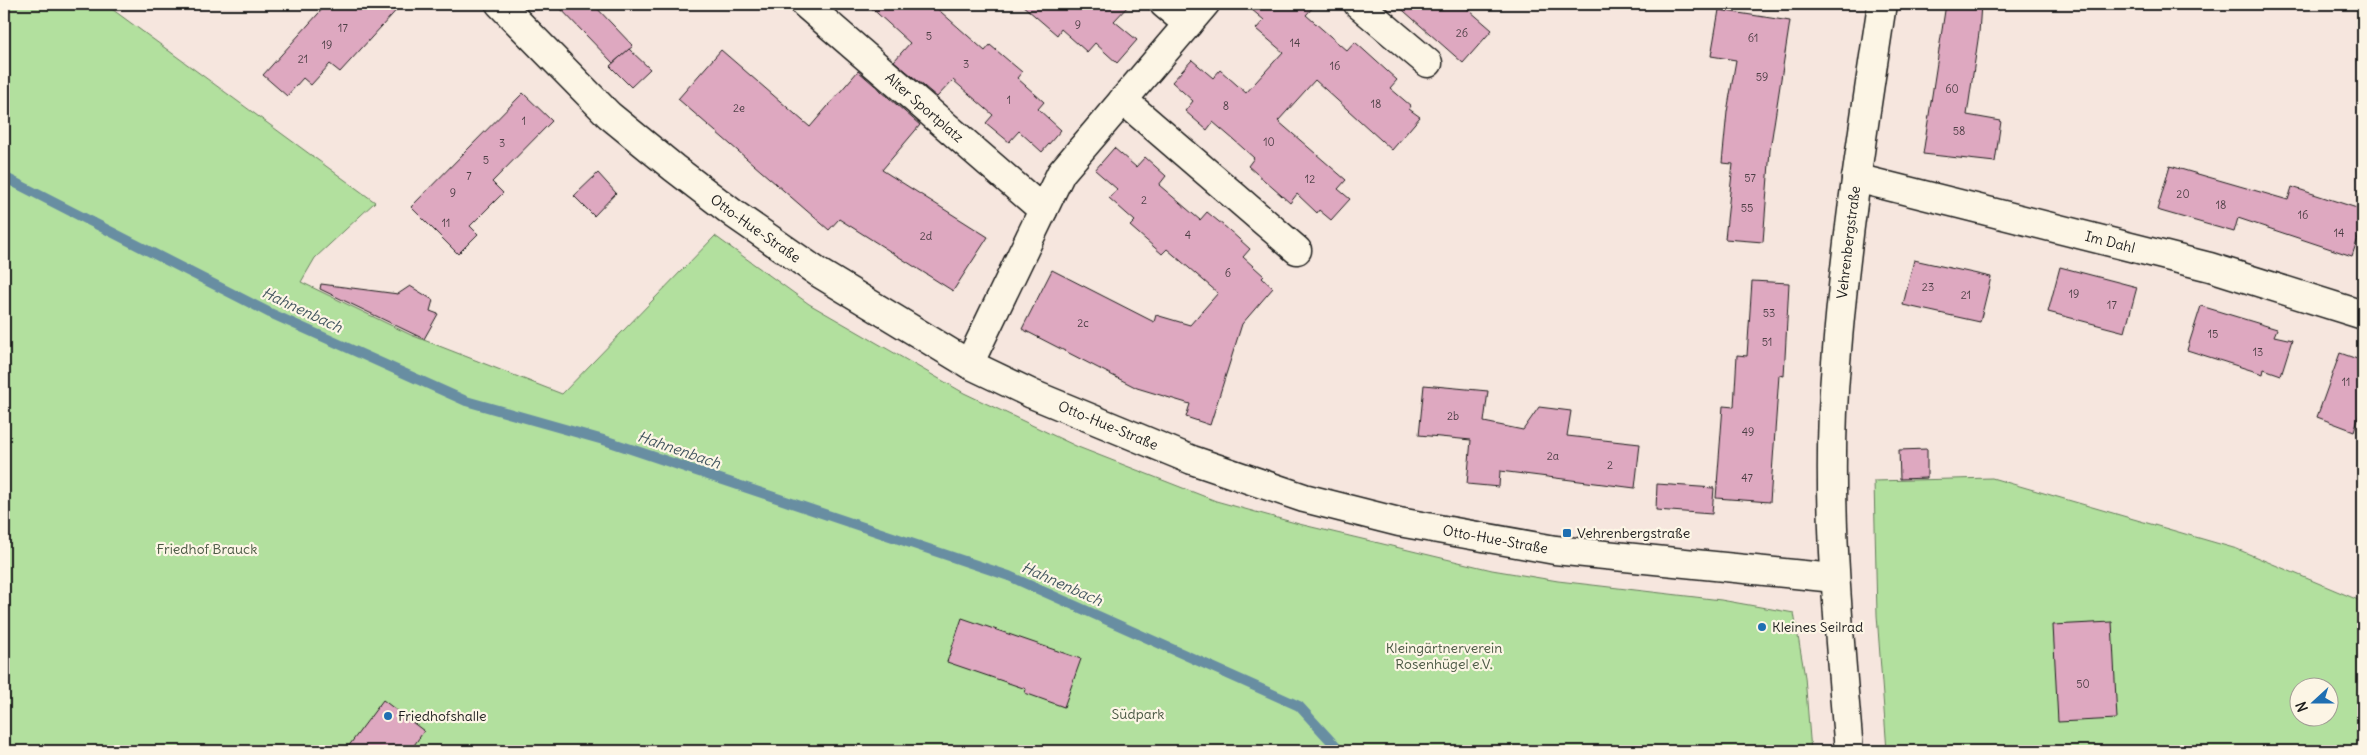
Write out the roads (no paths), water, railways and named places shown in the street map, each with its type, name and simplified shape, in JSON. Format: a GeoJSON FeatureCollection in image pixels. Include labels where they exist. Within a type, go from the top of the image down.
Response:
{"type":"FeatureCollection","features":[{"type":"Feature","properties":{"kind":"street","name":"Otto-Hue-Straße"},"geometry":{"type":"LineString","coordinates":[[500,4],[609,115],[734,214],[819,273],[969,364],[1032,394],[1192,460],[1304,498],[1390,520],[1555,550],[1834,578]]}},
{"type":"Feature","properties":{"kind":"street","name":"Alter Sportplatz"},"geometry":{"type":"LineString","coordinates":[[805,4],[1043,210]]}},
{"type":"Feature","properties":{"kind":"street"},"geometry":{"type":"LineString","coordinates":[[969,364],[1061,173],[1196,14],[1164,4]]}},
{"type":"Feature","properties":{"kind":"street"},"geometry":{"type":"LineString","coordinates":[[1358,4],[1428,63]]}},
{"type":"Feature","properties":{"kind":"street","name":"Vehrenbergstraße"},"geometry":{"type":"LineString","coordinates":[[1849,751],[1834,578],[1832,478],[1835,364],[1856,178],[1882,4]]}},
{"type":"Feature","properties":{"kind":"street"},"geometry":{"type":"LineString","coordinates":[[1123,100],[1298,250]]}},
{"type":"Feature","properties":{"kind":"street","name":"Im Dahl"},"geometry":{"type":"LineString","coordinates":[[1856,178],[2210,267],[2363,315]]}},
{"type":"Feature","properties":{"kind":"waterway","name":"Hahnenbach"},"geometry":{"type":"LineString","coordinates":[[4,177],[270,313],[466,401],[607,441],[1009,576],[1299,706],[1340,751]]}},
{"type":"Feature","properties":{"kind":"place","name":"Vehrenbergstraße"},"geometry":{"type":"Point","coordinates":[1567,533]}},
{"type":"Feature","properties":{"kind":"place","name":"Kleines Seilrad"},"geometry":{"type":"Point","coordinates":[1762,627]}},
{"type":"Feature","properties":{"kind":"place","name":"Friedhofshalle"},"geometry":{"type":"Point","coordinates":[388,716]}},
{"type":"Feature","properties":{"kind":"park label","name":"Friedhof Brauck"},"geometry":{"type":"Point","coordinates":[207,549]}},
{"type":"Feature","properties":{"kind":"park label","name":"Kleingärtnerverein Rosenhügel e.V."},"geometry":{"type":"Point","coordinates":[1444,656]}},
{"type":"Feature","properties":{"kind":"park label","name":"Südpark"},"geometry":{"type":"Point","coordinates":[1138,714]}}]}
